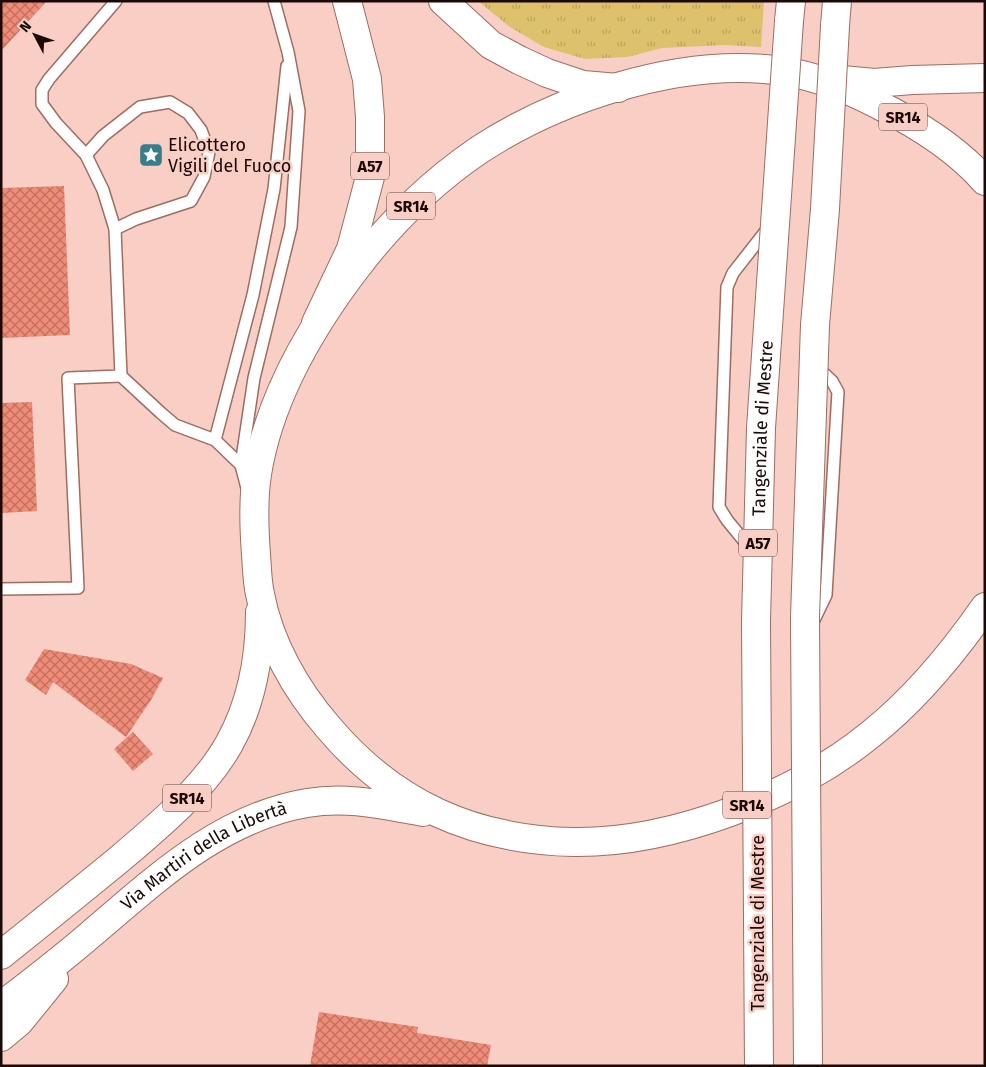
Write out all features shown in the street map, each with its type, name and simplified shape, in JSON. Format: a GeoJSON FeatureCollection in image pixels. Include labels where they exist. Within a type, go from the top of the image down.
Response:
{"type":"FeatureCollection","features":[{"type":"Feature","properties":{"kind":"main road","name":"A57"},"geometry":{"type":"LineString","coordinates":[[316,324],[350,250],[370,177],[370,117],[367,79],[347,1]]}},
{"type":"Feature","properties":{"kind":"main road"},"geometry":{"type":"LineString","coordinates":[[442,1],[491,45],[547,74],[583,85],[618,88]]}},
{"type":"Feature","properties":{"kind":"main road","name":"Tangenziale di Mestre"},"geometry":{"type":"LineString","coordinates":[[759,1066],[756,631],[761,428],[790,11]]}},
{"type":"Feature","properties":{"kind":"main road"},"geometry":{"type":"LineString","coordinates":[[808,1066],[805,637],[814,364],[836,13]]}},
{"type":"Feature","properties":{"kind":"main road","name":"SR14"},"geometry":{"type":"LineString","coordinates":[[6,950],[172,814],[195,789],[229,745],[242,718],[250,694],[256,666],[260,631],[254,513],[257,476],[263,447],[284,388],[316,324],[382,235],[425,193],[477,151],[532,120],[573,102],[662,77],[707,70],[764,69],[807,77],[874,83],[985,78]]}},
{"type":"Feature","properties":{"kind":"main road","name":"SR14"},"geometry":{"type":"LineString","coordinates":[[807,77],[865,97],[913,123],[959,156],[985,181]]}},
{"type":"Feature","properties":{"kind":"main road","name":"SR14"},"geometry":{"type":"LineString","coordinates":[[259,593],[268,625],[288,670],[318,716],[355,756],[377,776],[442,816],[467,825],[519,838],[579,842],[608,841],[650,834],[719,817],[790,785],[822,768],[872,734],[896,712],[962,640],[985,607]]}},
{"type":"Feature","properties":{"kind":"main road","name":"Via Martiri della Libertà"},"geometry":{"type":"LineString","coordinates":[[1,1006],[167,871],[202,845],[235,826],[271,811],[308,803],[346,800],[366,801],[442,816]]}},
{"type":"Feature","properties":{"kind":"main road","name":"SR14"},"geometry":{"type":"LineString","coordinates":[[1,1037],[19,1022],[88,937]]}},
{"type":"Feature","properties":{"kind":"lane"},"geometry":{"type":"LineString","coordinates":[[116,1],[49,79],[42,90],[42,104],[56,123],[86,155],[103,190],[115,229],[121,376],[175,425],[215,440],[241,465]]}},
{"type":"Feature","properties":{"kind":"lane"},"geometry":{"type":"LineString","coordinates":[[254,513],[241,465],[254,378],[292,227],[299,111],[288,52],[274,1]]}},
{"type":"Feature","properties":{"kind":"lane"},"geometry":{"type":"LineString","coordinates":[[215,440],[253,295],[274,189],[288,52]]}},
{"type":"Feature","properties":{"kind":"lane"},"geometry":{"type":"LineString","coordinates":[[86,155],[103,136],[140,107],[170,102],[188,113],[201,130],[208,152],[204,177],[191,201],[136,219],[115,229]]}},
{"type":"Feature","properties":{"kind":"lane"},"geometry":{"type":"LineString","coordinates":[[758,558],[727,520],[719,507],[727,287],[733,273],[775,220]]}},
{"type":"Feature","properties":{"kind":"lane"},"geometry":{"type":"LineString","coordinates":[[1,590],[78,588],[68,378],[121,376]]}},
{"type":"Feature","properties":{"kind":"green space"},"geometry":{"type":"Polygon","coordinates":[[[478,1],[764,1],[761,47],[725,45],[662,48],[627,57],[585,59],[544,47],[510,27],[478,1]]]}},
{"type":"Feature","properties":{"kind":"building"},"geometry":{"type":"Polygon","coordinates":[[[1,1],[47,1],[1,51],[1,1]]]}},
{"type":"Feature","properties":{"kind":"building"},"geometry":{"type":"Polygon","coordinates":[[[64,186],[70,335],[1,338],[1,188],[64,186]]]}},
{"type":"Feature","properties":{"kind":"building"},"geometry":{"type":"Polygon","coordinates":[[[32,402],[37,511],[1,513],[1,403],[32,402]]]}},
{"type":"Feature","properties":{"kind":"building"},"geometry":{"type":"Polygon","coordinates":[[[44,649],[131,664],[163,678],[151,700],[126,737],[53,682],[46,695],[25,680],[44,649]]]}},
{"type":"Feature","properties":{"kind":"building"},"geometry":{"type":"Polygon","coordinates":[[[133,732],[153,754],[133,771],[114,749],[133,732]]]}},
{"type":"Feature","properties":{"kind":"building"},"geometry":{"type":"Polygon","coordinates":[[[319,1012],[418,1027],[417,1033],[491,1045],[487,1066],[310,1066],[319,1012]]]}},
{"type":"Feature","properties":{"kind":"place","name":"Elicottero Vigili del Fuoco"},"geometry":{"type":"Point","coordinates":[151,155]}}]}
